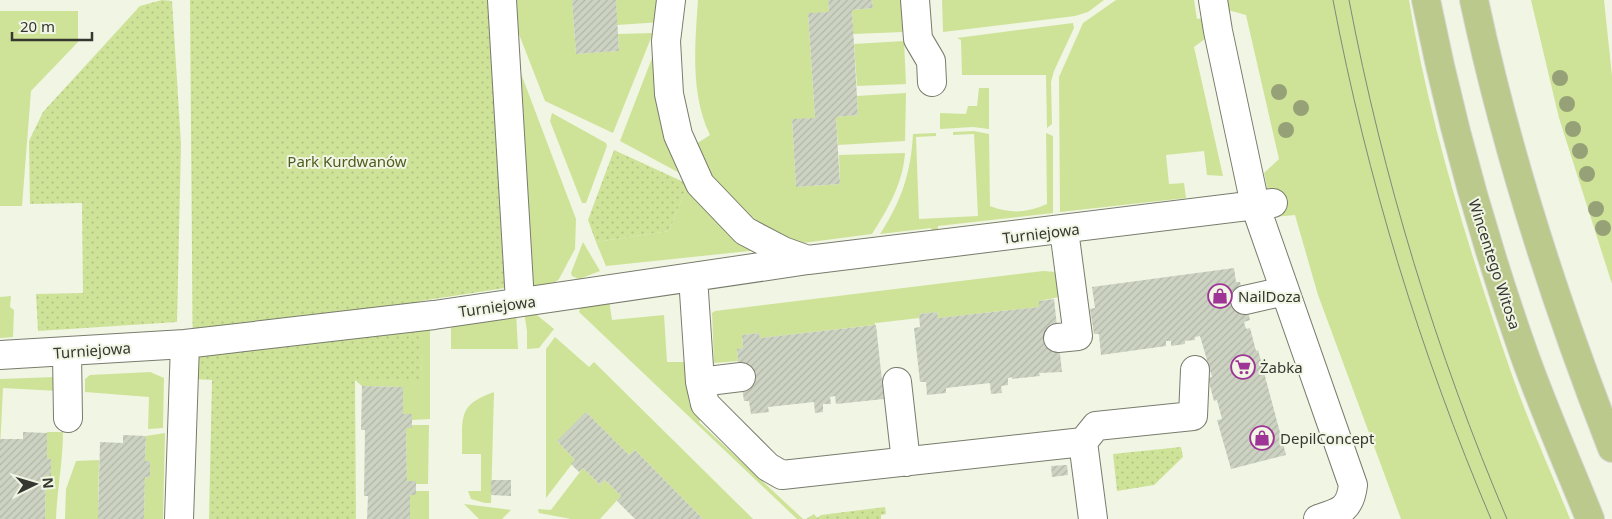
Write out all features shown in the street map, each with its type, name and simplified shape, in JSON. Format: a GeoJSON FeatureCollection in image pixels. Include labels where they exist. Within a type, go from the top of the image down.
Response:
{"type":"FeatureCollection","features":[{"type":"Feature","properties":{"kind":"main road","name":"Wincentego Witosa"},"geometry":{"type":"LineString","coordinates":[[1426,0],[1442,78],[1465,167],[1494,262],[1525,356],[1590,519]]}},
{"type":"Feature","properties":{"kind":"main road"},"geometry":{"type":"LineString","coordinates":[[1474,0],[1489,71],[1530,221],[1612,448]]}},
{"type":"Feature","properties":{"kind":"street"},"geometry":{"type":"LineString","coordinates":[[502,0],[520,302]]}},
{"type":"Feature","properties":{"kind":"street"},"geometry":{"type":"LineString","coordinates":[[671,0],[666,40],[669,94],[678,135],[700,184],[745,231],[796,256]]}},
{"type":"Feature","properties":{"kind":"street"},"geometry":{"type":"LineString","coordinates":[[915,0],[918,38],[931,61],[932,82]]}},
{"type":"Feature","properties":{"kind":"street"},"geometry":{"type":"LineString","coordinates":[[1213,0],[1218,31],[1285,291],[1353,485],[1351,500],[1345,508],[1318,519]]}},
{"type":"Feature","properties":{"kind":"street","name":"Turniejowa"},"geometry":{"type":"LineString","coordinates":[[0,355],[68,353],[184,344],[562,297],[693,277],[796,256],[1064,230],[1264,204]]}},
{"type":"Feature","properties":{"kind":"street"},"geometry":{"type":"LineString","coordinates":[[1064,230],[1075,328]]}},
{"type":"Feature","properties":{"kind":"street"},"geometry":{"type":"LineString","coordinates":[[693,277],[700,382],[705,404],[768,467],[782,475],[1083,442],[1096,426],[1193,416],[1195,370]]}},
{"type":"Feature","properties":{"kind":"street"},"geometry":{"type":"LineString","coordinates":[[1245,300],[1285,291]]}},
{"type":"Feature","properties":{"kind":"street"},"geometry":{"type":"LineString","coordinates":[[179,519],[184,344]]}},
{"type":"Feature","properties":{"kind":"street"},"geometry":{"type":"LineString","coordinates":[[68,353],[68,418]]}},
{"type":"Feature","properties":{"kind":"street"},"geometry":{"type":"LineString","coordinates":[[700,382],[741,377]]}},
{"type":"Feature","properties":{"kind":"street"},"geometry":{"type":"LineString","coordinates":[[897,382],[906,462]]}},
{"type":"Feature","properties":{"kind":"street"},"geometry":{"type":"LineString","coordinates":[[1083,442],[1094,519]]}},
{"type":"Feature","properties":{"kind":"green space"},"geometry":{"type":"Polygon","coordinates":[[[162,0],[172,1],[181,144],[177,322],[38,331],[36,294],[83,293],[82,203],[30,204],[29,141],[43,112],[140,6],[162,0]]]}},
{"type":"Feature","properties":{"kind":"green space","name":"Park Kurdwanów"},"geometry":{"type":"Polygon","coordinates":[[[190,0],[493,0],[511,287],[420,301],[422,380],[355,380],[356,519],[209,519],[212,380],[193,379],[190,0]]]}},
{"type":"Feature","properties":{"kind":"green space"},"geometry":{"type":"Polygon","coordinates":[[[510,0],[572,0],[576,54],[619,51],[618,34],[653,33],[613,133],[545,101],[510,11],[510,0]]]}},
{"type":"Feature","properties":{"kind":"green space"},"geometry":{"type":"Polygon","coordinates":[[[616,0],[663,0],[662,22],[617,25],[616,0]]]}},
{"type":"Feature","properties":{"kind":"green space"},"geometry":{"type":"Polygon","coordinates":[[[698,0],[828,0],[829,12],[808,14],[815,118],[792,120],[796,187],[840,184],[839,155],[905,153],[898,185],[872,234],[795,244],[770,236],[716,187],[693,146],[710,135],[699,103],[695,69],[698,0]]]}},
{"type":"Feature","properties":{"kind":"green space"},"geometry":{"type":"Polygon","coordinates":[[[872,0],[901,0],[903,32],[853,34],[852,10],[873,8],[872,0]]]}},
{"type":"Feature","properties":{"kind":"green space"},"geometry":{"type":"Polygon","coordinates":[[[942,0],[1104,0],[1088,12],[1075,16],[943,32],[942,0]]]}},
{"type":"Feature","properties":{"kind":"green space"},"geometry":{"type":"Polygon","coordinates":[[[1116,0],[1194,0],[1197,19],[1205,18],[1209,36],[1194,47],[1223,176],[1207,175],[1204,151],[1166,155],[1169,184],[1184,183],[1186,198],[1060,212],[1059,77],[1083,23],[1116,0]]]}},
{"type":"Feature","properties":{"kind":"green space"},"geometry":{"type":"Polygon","coordinates":[[[1227,0],[1409,0],[1428,95],[1466,236],[1519,393],[1570,519],[1401,519],[1318,295],[1295,215],[1273,217],[1264,173],[1279,159],[1246,15],[1228,10],[1227,0]]]}},
{"type":"Feature","properties":{"kind":"green space"},"geometry":{"type":"Polygon","coordinates":[[[1531,0],[1604,0],[1612,76],[1612,284],[1559,118],[1531,0]]]}},
{"type":"Feature","properties":{"kind":"green space"},"geometry":{"type":"Polygon","coordinates":[[[0,11],[78,11],[78,42],[31,91],[22,206],[0,206],[0,11]]]}},
{"type":"Feature","properties":{"kind":"green space"},"geometry":{"type":"Polygon","coordinates":[[[1073,23],[1074,28],[1054,71],[1051,82],[1052,124],[1047,128],[1046,75],[962,75],[961,40],[957,38],[1073,23]]]}},
{"type":"Feature","properties":{"kind":"green space"},"geometry":{"type":"Polygon","coordinates":[[[659,40],[687,177],[620,141],[659,40]]]}},
{"type":"Feature","properties":{"kind":"green space"},"geometry":{"type":"Polygon","coordinates":[[[904,41],[906,84],[857,86],[854,44],[904,41]]]}},
{"type":"Feature","properties":{"kind":"green space"},"geometry":{"type":"Polygon","coordinates":[[[517,63],[576,219],[575,249],[559,279],[553,284],[528,287],[517,63]]]}},
{"type":"Feature","properties":{"kind":"green space"},"geometry":{"type":"Polygon","coordinates":[[[979,88],[989,88],[989,129],[973,127],[940,129],[940,113],[966,114],[968,106],[977,106],[979,88]]]}},
{"type":"Feature","properties":{"kind":"green space"},"geometry":{"type":"Polygon","coordinates":[[[906,93],[905,141],[838,145],[836,117],[858,115],[857,96],[906,93]]]}},
{"type":"Feature","properties":{"kind":"green space"},"geometry":{"type":"Polygon","coordinates":[[[552,113],[606,143],[607,146],[586,203],[582,203],[550,121],[552,113]]]}},
{"type":"Feature","properties":{"kind":"green space"},"geometry":{"type":"Polygon","coordinates":[[[974,131],[989,134],[990,206],[1012,211],[1025,211],[1047,204],[1046,133],[1053,136],[1053,213],[938,226],[938,230],[932,231],[931,228],[880,234],[894,210],[904,187],[910,162],[913,134],[936,133],[936,136],[916,137],[919,219],[978,216],[974,134],[953,135],[953,132],[974,131]]]}},
{"type":"Feature","properties":{"kind":"green space"},"geometry":{"type":"Polygon","coordinates":[[[614,150],[688,184],[669,231],[596,242],[588,220],[614,150]]]}},
{"type":"Feature","properties":{"kind":"green space"},"geometry":{"type":"Polygon","coordinates":[[[688,184],[759,250],[606,266],[596,242],[669,231],[688,184]]]}},
{"type":"Feature","properties":{"kind":"green space"},"geometry":{"type":"Polygon","coordinates":[[[583,242],[600,271],[579,279],[572,276],[571,273],[583,242]]]}},
{"type":"Feature","properties":{"kind":"green space"},"geometry":{"type":"Polygon","coordinates":[[[1043,271],[1056,272],[1059,297],[1039,301],[1039,307],[938,318],[937,312],[919,314],[919,318],[875,322],[875,325],[760,338],[759,333],[742,335],[743,348],[737,349],[738,361],[714,363],[712,313],[715,311],[1043,271]]]}},
{"type":"Feature","properties":{"kind":"green space"},"geometry":{"type":"Polygon","coordinates":[[[11,296],[10,307],[14,310],[13,337],[0,338],[0,297],[11,296]]]}},
{"type":"Feature","properties":{"kind":"green space"},"geometry":{"type":"Polygon","coordinates":[[[609,300],[612,320],[664,315],[667,362],[687,362],[689,403],[700,420],[699,422],[803,519],[797,519],[579,312],[581,305],[609,300]]]}},
{"type":"Feature","properties":{"kind":"green space"},"geometry":{"type":"Polygon","coordinates":[[[524,311],[532,311],[554,329],[539,348],[527,349],[524,311]]]}},
{"type":"Feature","properties":{"kind":"green space"},"geometry":{"type":"Polygon","coordinates":[[[516,312],[518,349],[451,349],[451,321],[516,312]]]}},
{"type":"Feature","properties":{"kind":"green space"},"geometry":{"type":"Polygon","coordinates":[[[430,324],[430,419],[412,420],[412,415],[403,414],[403,387],[362,386],[355,380],[422,380],[420,325],[430,324]]]}},
{"type":"Feature","properties":{"kind":"green space"},"geometry":{"type":"Polygon","coordinates":[[[555,337],[589,367],[594,362],[753,519],[703,519],[635,450],[629,455],[586,412],[557,441],[575,460],[546,498],[546,349],[555,337]]]}},
{"type":"Feature","properties":{"kind":"green space"},"geometry":{"type":"Polygon","coordinates":[[[150,372],[164,378],[163,428],[148,429],[149,397],[85,392],[85,379],[90,375],[150,372]]]}},
{"type":"Feature","properties":{"kind":"green space"},"geometry":{"type":"Polygon","coordinates":[[[55,377],[58,391],[3,388],[0,449],[0,379],[55,377]]]}},
{"type":"Feature","properties":{"kind":"green space"},"geometry":{"type":"Polygon","coordinates":[[[494,392],[491,503],[485,503],[471,499],[468,491],[481,491],[481,454],[462,454],[463,422],[467,408],[473,402],[494,392]]]}},
{"type":"Feature","properties":{"kind":"green space"},"geometry":{"type":"Polygon","coordinates":[[[412,425],[429,425],[428,484],[416,484],[416,481],[407,481],[406,428],[412,428],[412,425]]]}},
{"type":"Feature","properties":{"kind":"green space"},"geometry":{"type":"Polygon","coordinates":[[[47,432],[63,432],[56,519],[45,519],[46,475],[51,475],[51,459],[47,458],[47,432]]]}},
{"type":"Feature","properties":{"kind":"green space"},"geometry":{"type":"Polygon","coordinates":[[[165,433],[163,519],[144,519],[145,477],[149,478],[150,461],[145,461],[146,436],[165,433]]]}},
{"type":"Feature","properties":{"kind":"green space"},"geometry":{"type":"Polygon","coordinates":[[[1181,447],[1183,457],[1154,485],[1117,491],[1113,454],[1181,447]]]}},
{"type":"Feature","properties":{"kind":"green space"},"geometry":{"type":"Polygon","coordinates":[[[99,460],[98,519],[65,519],[66,489],[76,461],[99,460]]]}},
{"type":"Feature","properties":{"kind":"green space"},"geometry":{"type":"Polygon","coordinates":[[[583,468],[600,485],[605,480],[621,496],[600,519],[571,519],[539,513],[538,509],[551,510],[583,468]]]}},
{"type":"Feature","properties":{"kind":"green space"},"geometry":{"type":"Polygon","coordinates":[[[416,491],[429,491],[429,519],[410,519],[410,495],[416,495],[416,491]]]}},
{"type":"Feature","properties":{"kind":"green space"},"geometry":{"type":"Polygon","coordinates":[[[464,504],[511,510],[502,519],[479,519],[464,504]]]}},
{"type":"Feature","properties":{"kind":"green space"},"geometry":{"type":"Polygon","coordinates":[[[885,507],[886,514],[881,515],[881,519],[806,519],[814,514],[817,518],[821,515],[885,507]]]}},
{"type":"Feature","properties":{"kind":"building"},"geometry":{"type":"Polygon","coordinates":[[[572,0],[616,0],[619,51],[576,54],[572,0]]]}},
{"type":"Feature","properties":{"kind":"building"},"geometry":{"type":"Polygon","coordinates":[[[828,0],[872,0],[873,8],[852,10],[858,115],[836,117],[840,184],[796,187],[792,119],[815,118],[808,13],[829,12],[828,0]]]}},
{"type":"Feature","properties":{"kind":"building"},"geometry":{"type":"Polygon","coordinates":[[[1234,268],[1236,282],[1240,282],[1250,320],[1244,322],[1246,329],[1250,328],[1256,351],[1258,350],[1286,455],[1231,469],[1217,420],[1222,419],[1217,400],[1214,401],[1208,378],[1212,377],[1200,336],[1195,337],[1195,340],[1185,341],[1185,344],[1171,346],[1171,341],[1166,341],[1166,346],[1101,355],[1099,334],[1094,334],[1090,309],[1095,308],[1092,287],[1234,268]]]}},
{"type":"Feature","properties":{"kind":"building"},"geometry":{"type":"Polygon","coordinates":[[[1054,299],[1062,372],[1039,373],[1040,376],[1008,378],[1008,385],[1001,386],[1002,393],[991,394],[990,383],[946,388],[946,393],[927,395],[926,382],[920,382],[914,328],[920,327],[919,314],[937,312],[938,318],[1039,307],[1039,301],[1054,299]]]}},
{"type":"Feature","properties":{"kind":"building"},"geometry":{"type":"Polygon","coordinates":[[[876,325],[884,399],[836,404],[835,396],[830,397],[831,404],[823,404],[823,412],[815,413],[814,402],[768,407],[769,412],[751,414],[749,401],[744,401],[738,361],[737,349],[743,348],[742,335],[759,333],[760,338],[876,325]]]}},
{"type":"Feature","properties":{"kind":"building"},"geometry":{"type":"Polygon","coordinates":[[[362,386],[403,387],[403,414],[412,414],[412,428],[406,428],[407,481],[416,481],[416,495],[410,495],[410,519],[367,519],[368,496],[364,496],[365,430],[361,430],[362,386]]]}},
{"type":"Feature","properties":{"kind":"building"},"geometry":{"type":"Polygon","coordinates":[[[586,412],[629,455],[635,450],[703,519],[635,519],[617,501],[621,496],[605,480],[600,485],[583,468],[579,472],[571,464],[575,460],[557,441],[586,412]]]}},
{"type":"Feature","properties":{"kind":"building"},"geometry":{"type":"Polygon","coordinates":[[[23,432],[47,433],[47,458],[51,459],[51,476],[46,475],[45,519],[0,519],[0,439],[23,439],[23,432]]]}},
{"type":"Feature","properties":{"kind":"building"},"geometry":{"type":"Polygon","coordinates":[[[123,435],[146,436],[145,461],[150,461],[150,478],[145,477],[144,519],[98,519],[100,442],[123,443],[123,435]]]}},
{"type":"Feature","properties":{"kind":"building"},"geometry":{"type":"Polygon","coordinates":[[[1067,465],[1068,475],[1052,477],[1051,466],[1067,465]]]}},
{"type":"Feature","properties":{"kind":"building"},"geometry":{"type":"Polygon","coordinates":[[[491,480],[511,480],[511,496],[491,495],[491,480]]]}},
{"type":"Feature","properties":{"kind":"tram line"},"geometry":{"type":"LineString","coordinates":[[1333,0],[1362,133],[1398,264],[1441,392],[1491,519]]}},
{"type":"Feature","properties":{"kind":"tram line"},"geometry":{"type":"LineString","coordinates":[[1349,0],[1378,133],[1414,264],[1457,392],[1507,519]]}},
{"type":"Feature","properties":{"kind":"place","name":"NailDoza"},"geometry":{"type":"Point","coordinates":[1220,296]}},
{"type":"Feature","properties":{"kind":"place","name":"Żabka"},"geometry":{"type":"Point","coordinates":[1243,367]}},
{"type":"Feature","properties":{"kind":"place","name":"DepilConcept"},"geometry":{"type":"Point","coordinates":[1262,438]}}]}
